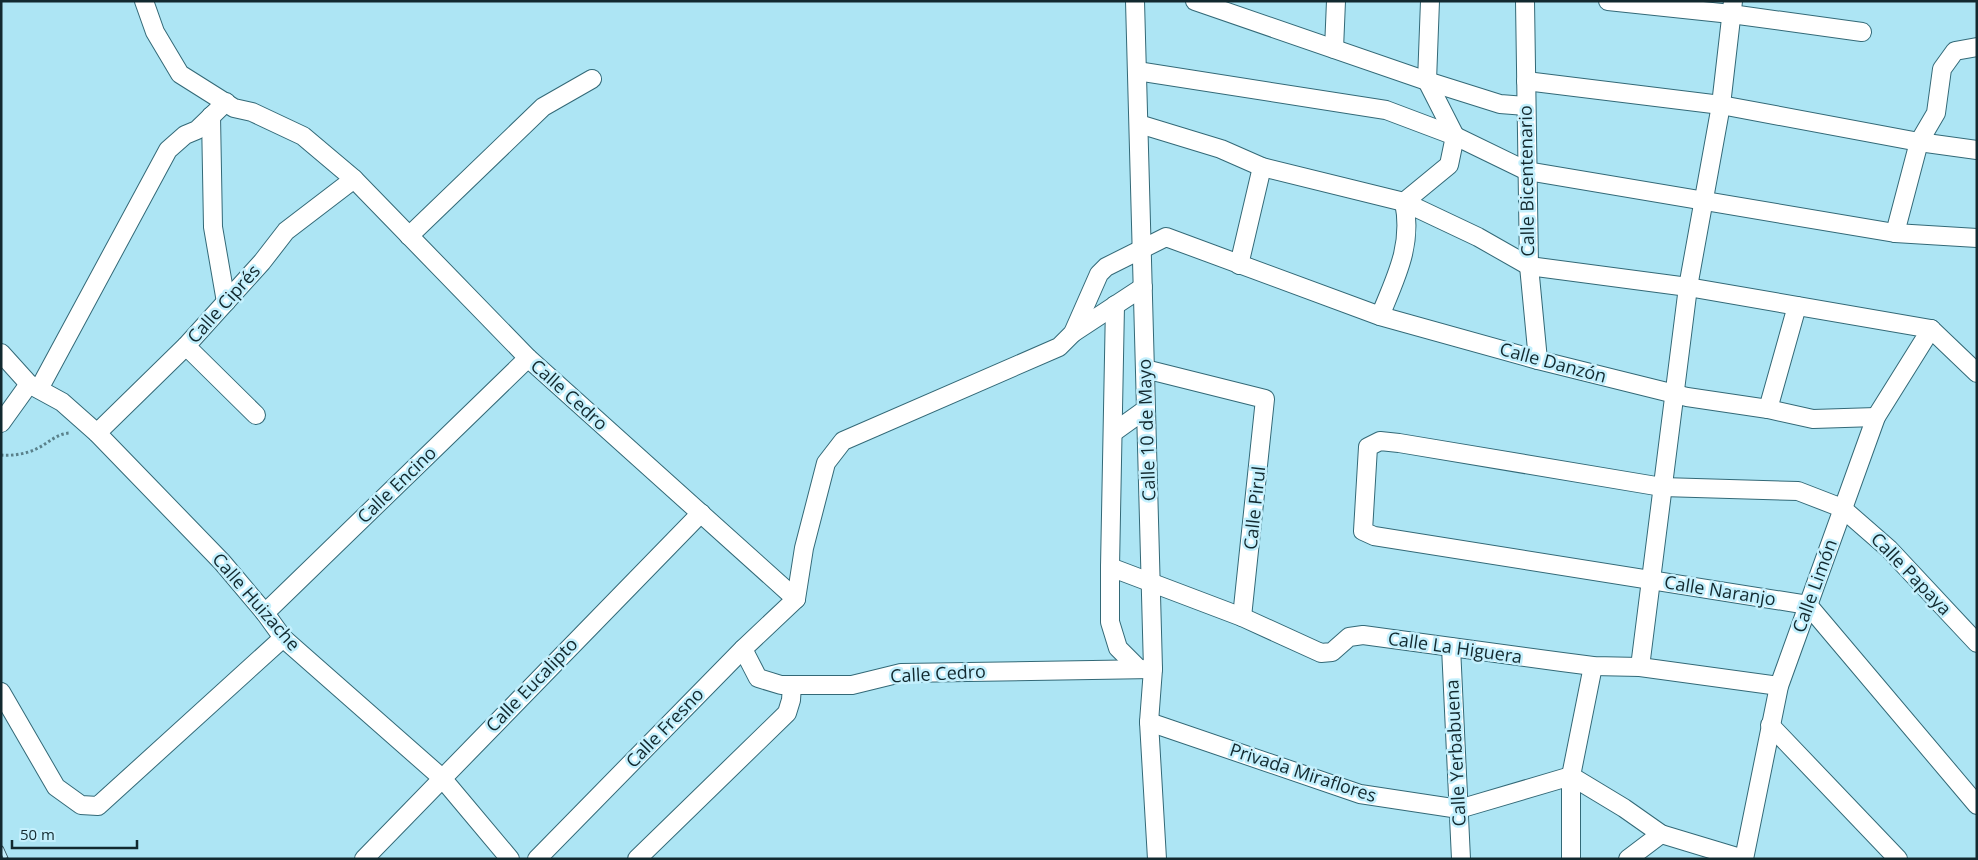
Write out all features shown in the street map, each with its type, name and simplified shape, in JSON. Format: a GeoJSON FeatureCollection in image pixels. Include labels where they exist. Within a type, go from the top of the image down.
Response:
{"type":"FeatureCollection","features":[{"type":"Feature","properties":{"kind":"street","name":"Calle Cedro"},"geometry":{"type":"LineString","coordinates":[[144,1],[155,32],[180,74],[226,102],[303,136],[354,180],[528,358],[796,599]]}},
{"type":"Feature","properties":{"kind":"street","name":"Calle 10 de Mayo"},"geometry":{"type":"LineString","coordinates":[[1135,1],[1151,583],[1146,669],[1156,859]]}},
{"type":"Feature","properties":{"kind":"street"},"geometry":{"type":"LineString","coordinates":[[1196,1],[1238,9],[1334,49],[1427,81],[1500,104],[1526,106]]}},
{"type":"Feature","properties":{"kind":"street"},"geometry":{"type":"LineString","coordinates":[[1334,49],[1336,1]]}},
{"type":"Feature","properties":{"kind":"street"},"geometry":{"type":"LineString","coordinates":[[1404,202],[1449,165],[1455,136],[1427,81],[1430,1]]}},
{"type":"Feature","properties":{"kind":"street","name":"Calle Bicentenario"},"geometry":{"type":"LineString","coordinates":[[1525,1],[1528,266],[1538,360]]}},
{"type":"Feature","properties":{"kind":"street"},"geometry":{"type":"LineString","coordinates":[[1608,1],[1732,7],[1862,32]]}},
{"type":"Feature","properties":{"kind":"street"},"geometry":{"type":"LineString","coordinates":[[1640,667],[1662,488],[1676,394],[1688,287],[1721,105],[1732,7]]}},
{"type":"Feature","properties":{"kind":"street"},"geometry":{"type":"LineString","coordinates":[[1894,233],[1919,142],[1936,113],[1942,69],[1955,51],[1977,47]]}},
{"type":"Feature","properties":{"kind":"street"},"geometry":{"type":"LineString","coordinates":[[1137,72],[1386,110],[1455,136],[1527,171],[1894,233],[1977,238]]}},
{"type":"Feature","properties":{"kind":"street"},"geometry":{"type":"LineString","coordinates":[[409,236],[543,107],[592,79]]}},
{"type":"Feature","properties":{"kind":"street"},"geometry":{"type":"LineString","coordinates":[[1526,81],[1721,105],[1919,142],[1977,150]]}},
{"type":"Feature","properties":{"kind":"street"},"geometry":{"type":"LineString","coordinates":[[1,423],[34,387],[168,150],[185,134],[197,130],[226,102]]}},
{"type":"Feature","properties":{"kind":"street"},"geometry":{"type":"LineString","coordinates":[[211,116],[213,227],[226,302]]}},
{"type":"Feature","properties":{"kind":"street"},"geometry":{"type":"LineString","coordinates":[[1138,124],[1221,149],[1262,167],[1404,202],[1478,237],[1528,266],[1688,287],[1931,329],[1977,373]]}},
{"type":"Feature","properties":{"kind":"street"},"geometry":{"type":"LineString","coordinates":[[1239,265],[1262,167]]}},
{"type":"Feature","properties":{"kind":"street","name":"Calle Ciprés"},"geometry":{"type":"LineString","coordinates":[[97,433],[186,346],[286,231],[354,180]]}},
{"type":"Feature","properties":{"kind":"street"},"geometry":{"type":"LineString","coordinates":[[1380,316],[1404,257],[1408,222],[1404,202]]}},
{"type":"Feature","properties":{"kind":"street","name":"Calle Danzón"},"geometry":{"type":"LineString","coordinates":[[1073,333],[1099,274],[1106,267],[1142,247],[1166,237],[1380,316],[1538,360],[1676,394],[1768,409],[1813,419],[1876,418]]}},
{"type":"Feature","properties":{"kind":"street"},"geometry":{"type":"LineString","coordinates":[[796,599],[804,548],[826,463],[843,441],[1058,347],[1073,333],[1143,287]]}},
{"type":"Feature","properties":{"kind":"street"},"geometry":{"type":"LineString","coordinates":[[1116,305],[1110,622],[1118,648],[1146,669]]}},
{"type":"Feature","properties":{"kind":"street"},"geometry":{"type":"LineString","coordinates":[[1768,409],[1797,306]]}},
{"type":"Feature","properties":{"kind":"street","name":"Calle Limón"},"geometry":{"type":"LineString","coordinates":[[1744,859],[1778,686],[1876,418],[1931,329]]}},
{"type":"Feature","properties":{"kind":"street"},"geometry":{"type":"LineString","coordinates":[[186,346],[256,415]]}},
{"type":"Feature","properties":{"kind":"street","name":"Calle Huizache"},"geometry":{"type":"LineString","coordinates":[[1,353],[34,387],[62,402],[97,433],[222,562],[265,613],[283,638],[442,778],[510,859]]}},
{"type":"Feature","properties":{"kind":"street","name":"Calle Encino"},"geometry":{"type":"LineString","coordinates":[[265,613],[528,358]]}},
{"type":"Feature","properties":{"kind":"street","name":"Calle Pirul"},"geometry":{"type":"LineString","coordinates":[[1145,369],[1265,399],[1242,617]]}},
{"type":"Feature","properties":{"kind":"street"},"geometry":{"type":"LineString","coordinates":[[1114,432],[1146,410]]}},
{"type":"Feature","properties":{"kind":"street","name":"Calle Papaya"},"geometry":{"type":"LineString","coordinates":[[1374,536],[1363,531],[1366,465],[1368,447],[1380,441],[1662,488],[1798,491],[1842,508],[1889,549],[1977,643]]}},
{"type":"Feature","properties":{"kind":"street","name":"Calle Eucalipto"},"geometry":{"type":"LineString","coordinates":[[364,859],[701,513]]}},
{"type":"Feature","properties":{"kind":"street","name":"Calle Naranjo"},"geometry":{"type":"LineString","coordinates":[[1374,536],[1808,605]]}},
{"type":"Feature","properties":{"kind":"street","name":"Calle La Higuera"},"geometry":{"type":"LineString","coordinates":[[1110,567],[1242,617],[1321,653],[1332,652],[1349,637],[1363,635],[1593,666],[1640,667],[1778,686]]}},
{"type":"Feature","properties":{"kind":"street","name":"Calle Fresno"},"geometry":{"type":"LineString","coordinates":[[537,859],[743,649],[796,599]]}},
{"type":"Feature","properties":{"kind":"street"},"geometry":{"type":"LineString","coordinates":[[1808,605],[1977,805]]}},
{"type":"Feature","properties":{"kind":"street"},"geometry":{"type":"LineString","coordinates":[[1,692],[56,787],[81,804],[98,806],[283,638]]}},
{"type":"Feature","properties":{"kind":"street","name":"Calle Yerbabuena"},"geometry":{"type":"LineString","coordinates":[[1451,647],[1461,859]]}},
{"type":"Feature","properties":{"kind":"street","name":"Calle Cedro"},"geometry":{"type":"LineString","coordinates":[[743,649],[758,678],[781,685],[852,685],[901,673],[1146,669]]}},
{"type":"Feature","properties":{"kind":"street"},"geometry":{"type":"LineString","coordinates":[[1571,859],[1571,776],[1593,666]]}},
{"type":"Feature","properties":{"kind":"street"},"geometry":{"type":"LineString","coordinates":[[637,859],[787,713],[791,700],[792,685]]}},
{"type":"Feature","properties":{"kind":"street","name":"Privada Miraflores"},"geometry":{"type":"LineString","coordinates":[[1149,722],[1360,794],[1459,810]]}},
{"type":"Feature","properties":{"kind":"street"},"geometry":{"type":"LineString","coordinates":[[1770,725],[1898,859]]}},
{"type":"Feature","properties":{"kind":"street"},"geometry":{"type":"LineString","coordinates":[[1459,810],[1571,776],[1624,808],[1660,834],[1694,852],[1744,859]]}},
{"type":"Feature","properties":{"kind":"street"},"geometry":{"type":"LineString","coordinates":[[1628,859],[1660,834]]}},
{"type":"Feature","properties":{"kind":"path"},"geometry":{"type":"LineString","coordinates":[[1,455],[10,456],[35,450],[62,434],[97,433]]}},
{"type":"Feature","properties":{"kind":"railway"},"geometry":{"type":"LineString","coordinates":[[1,848],[6,859]]}}]}
